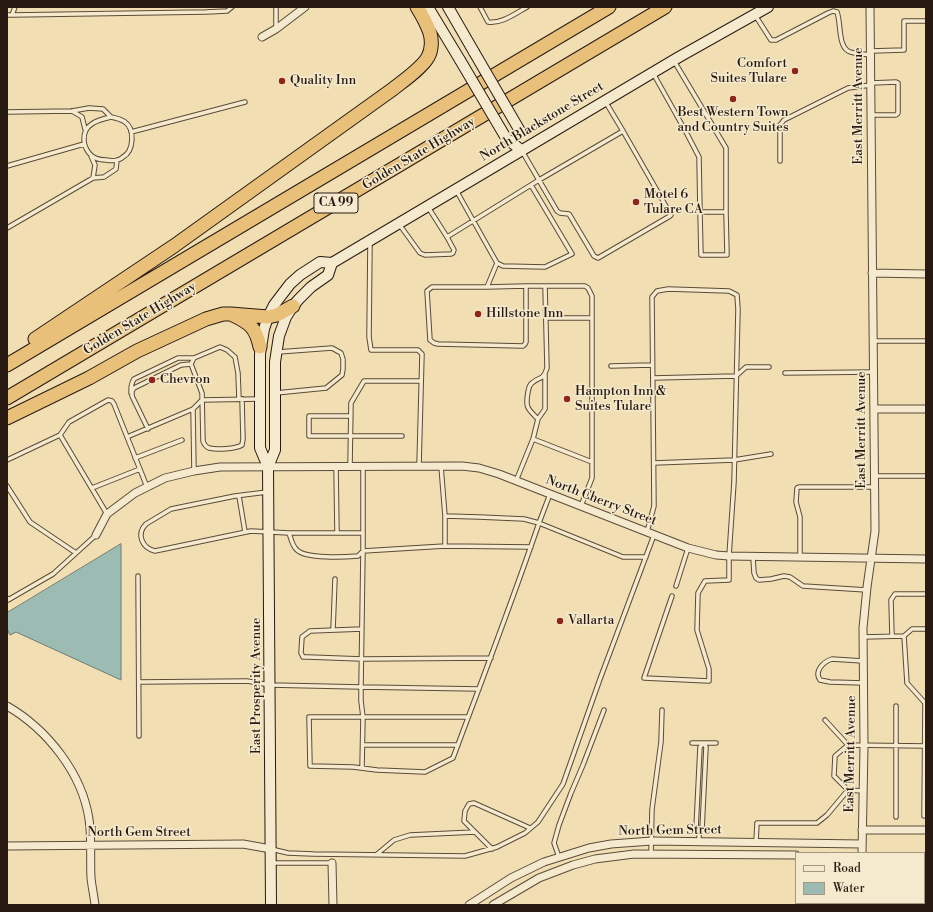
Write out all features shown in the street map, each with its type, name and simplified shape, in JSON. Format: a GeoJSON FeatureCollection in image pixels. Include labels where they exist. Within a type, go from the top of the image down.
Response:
{"type":"FeatureCollection","features":[{"type":"Feature","properties":{"kind":"highway"},"geometry":{"type":"LineString","coordinates":[[7,364],[29,343],[174,246],[393,89],[421,65],[428,57],[432,43],[430,34],[418,7]]}},
{"type":"Feature","properties":{"kind":"highway","name":"CA 99"},"geometry":{"type":"LineString","coordinates":[[7,364],[609,7]]}},
{"type":"Feature","properties":{"kind":"highway","name":"Golden State Highway"},"geometry":{"type":"LineString","coordinates":[[7,398],[665,7]]}},
{"type":"Feature","properties":{"kind":"highway"},"geometry":{"type":"LineString","coordinates":[[7,418],[89,378],[137,351],[206,318],[231,314],[268,317],[285,312],[293,306]]}},
{"type":"Feature","properties":{"kind":"highway"},"geometry":{"type":"LineString","coordinates":[[231,314],[250,325],[258,337],[260,347]]}},
{"type":"Feature","properties":{"kind":"main road"},"geometry":{"type":"LineString","coordinates":[[428,7],[506,138],[521,150]]}},
{"type":"Feature","properties":{"kind":"main road"},"geometry":{"type":"LineString","coordinates":[[448,7],[520,131],[521,150]]}},
{"type":"Feature","properties":{"kind":"main road","name":"North Blackstone Street"},"geometry":{"type":"LineString","coordinates":[[268,317],[290,284],[300,275],[320,262],[332,263],[652,72],[768,7]]}},
{"type":"Feature","properties":{"kind":"main road","name":"North Blackstone Street"},"geometry":{"type":"LineString","coordinates":[[293,306],[311,288],[328,275],[332,263]]}},
{"type":"Feature","properties":{"kind":"main road","name":"East Prosperity Avenue"},"geometry":{"type":"LineString","coordinates":[[271,905],[268,466],[275,450],[276,352],[281,328],[293,306]]}},
{"type":"Feature","properties":{"kind":"main road","name":"East Prosperity Avenue"},"geometry":{"type":"LineString","coordinates":[[268,317],[260,347],[259,399],[260,448],[268,466]]}},
{"type":"Feature","properties":{"kind":"street"},"geometry":{"type":"LineString","coordinates":[[262,37],[276,29],[305,7]]}},
{"type":"Feature","properties":{"kind":"street","name":"East Merritt Avenue"},"geometry":{"type":"LineString","coordinates":[[862,852],[864,746],[863,628],[875,531],[870,7]]}},
{"type":"Feature","properties":{"kind":"street"},"geometry":{"type":"LineString","coordinates":[[872,273],[926,274]]}},
{"type":"Feature","properties":{"kind":"street"},"geometry":{"type":"LineString","coordinates":[[874,409],[926,409]]}},
{"type":"Feature","properties":{"kind":"street","name":"North Cherry Street"},"geometry":{"type":"LineString","coordinates":[[107,514],[135,493],[165,478],[220,467],[462,466],[479,468],[499,474],[688,548],[716,555],[800,558],[926,559]]}},
{"type":"Feature","properties":{"kind":"street"},"geometry":{"type":"LineString","coordinates":[[96,535],[107,514]]}},
{"type":"Feature","properties":{"kind":"street"},"geometry":{"type":"LineString","coordinates":[[7,706],[35,726],[54,746],[66,761],[84,799],[89,820],[91,878],[95,905]]}},
{"type":"Feature","properties":{"kind":"street"},"geometry":{"type":"LineString","coordinates":[[862,830],[926,830]]}},
{"type":"Feature","properties":{"kind":"street","name":"North Gem Street"},"geometry":{"type":"LineString","coordinates":[[469,905],[524,871],[559,857],[589,848],[611,844],[652,841],[862,844]]}},
{"type":"Feature","properties":{"kind":"street","name":"North Gem Street"},"geometry":{"type":"LineString","coordinates":[[7,846],[243,844],[271,849]]}},
{"type":"Feature","properties":{"kind":"street","name":"North Gem Street"},"geometry":{"type":"LineString","coordinates":[[493,905],[539,878],[573,865],[595,859],[634,854],[795,855]]}},
{"type":"Feature","properties":{"kind":"street"},"geometry":{"type":"LineString","coordinates":[[332,863],[332,905]]}},
{"type":"Feature","properties":{"kind":"lane"},"geometry":{"type":"LineString","coordinates":[[12,14],[15,7]]}},
{"type":"Feature","properties":{"kind":"lane"},"geometry":{"type":"LineString","coordinates":[[7,15],[206,12],[227,10],[232,7]]}},
{"type":"Feature","properties":{"kind":"lane"},"geometry":{"type":"LineString","coordinates":[[276,7],[276,29]]}},
{"type":"Feature","properties":{"kind":"lane"},"geometry":{"type":"LineString","coordinates":[[480,7],[488,22],[493,23],[500,22],[527,7]]}},
{"type":"Feature","properties":{"kind":"lane"},"geometry":{"type":"LineString","coordinates":[[755,14],[771,40],[776,40],[828,13],[833,11],[837,12],[844,47],[849,52],[871,53],[904,50],[904,21],[926,21]]}},
{"type":"Feature","properties":{"kind":"lane"},"geometry":{"type":"LineString","coordinates":[[652,72],[699,156],[701,255],[727,255],[726,148],[673,60]]}},
{"type":"Feature","properties":{"kind":"lane"},"geometry":{"type":"LineString","coordinates":[[780,161],[780,125],[784,120],[848,88],[871,84],[898,83],[898,113],[896,115],[871,115]]}},
{"type":"Feature","properties":{"kind":"lane"},"geometry":{"type":"LineString","coordinates":[[521,150],[556,211],[569,214],[596,258],[664,220],[670,216],[671,213],[604,101]]}},
{"type":"Feature","properties":{"kind":"lane"},"geometry":{"type":"LineString","coordinates":[[131,132],[245,102]]}},
{"type":"Feature","properties":{"kind":"lane"},"geometry":{"type":"LineString","coordinates":[[7,112],[72,111],[89,108],[103,109],[111,117]]}},
{"type":"Feature","properties":{"kind":"lane"},"geometry":{"type":"LineString","coordinates":[[72,111],[82,117],[85,128],[83,136],[84,144],[95,165],[93,178]]}},
{"type":"Feature","properties":{"kind":"lane"},"geometry":{"type":"LineString","coordinates":[[85,128],[97,120],[111,117],[120,119],[127,123],[131,132],[132,142],[129,152],[124,157],[109,161],[100,160],[91,156]]}},
{"type":"Feature","properties":{"kind":"lane"},"geometry":{"type":"LineString","coordinates":[[447,237],[539,180],[623,131]]}},
{"type":"Feature","properties":{"kind":"lane"},"geometry":{"type":"LineString","coordinates":[[7,166],[84,144]]}},
{"type":"Feature","properties":{"kind":"lane"},"geometry":{"type":"LineString","coordinates":[[7,228],[93,178],[104,177],[116,169],[117,160]]}},
{"type":"Feature","properties":{"kind":"lane"},"geometry":{"type":"LineString","coordinates":[[455,189],[497,263],[503,266],[545,268],[572,254],[531,185]]}},
{"type":"Feature","properties":{"kind":"lane"},"geometry":{"type":"LineString","coordinates":[[398,224],[420,253],[425,255],[453,253],[454,250],[447,237],[427,206]]}},
{"type":"Feature","properties":{"kind":"lane"},"geometry":{"type":"LineString","coordinates":[[700,212],[726,212]]}},
{"type":"Feature","properties":{"kind":"lane"},"geometry":{"type":"LineString","coordinates":[[370,240],[370,350],[418,350],[422,354],[419,466]]}},
{"type":"Feature","properties":{"kind":"lane"},"geometry":{"type":"LineString","coordinates":[[487,287],[497,263]]}},
{"type":"Feature","properties":{"kind":"lane"},"geometry":{"type":"LineString","coordinates":[[526,286],[526,342],[523,346],[438,344],[430,340],[427,291],[432,287],[526,286],[585,286],[588,288],[592,296],[592,478],[581,506]]}},
{"type":"Feature","properties":{"kind":"lane"},"geometry":{"type":"LineString","coordinates":[[516,481],[533,439],[538,420],[545,409],[545,374],[547,368],[545,286]]}},
{"type":"Feature","properties":{"kind":"lane"},"geometry":{"type":"LineString","coordinates":[[647,532],[654,506],[652,297],[657,291],[668,288],[729,291],[738,295],[734,482],[729,556],[729,580],[706,581],[698,593],[697,630],[709,669],[708,681],[644,678],[672,596]]}},
{"type":"Feature","properties":{"kind":"lane"},"geometry":{"type":"LineString","coordinates":[[546,318],[592,318]]}},
{"type":"Feature","properties":{"kind":"lane"},"geometry":{"type":"LineString","coordinates":[[873,341],[926,341]]}},
{"type":"Feature","properties":{"kind":"lane"},"geometry":{"type":"LineString","coordinates":[[148,429],[131,393],[134,379],[178,358],[194,358],[220,347],[227,350],[235,357],[241,399],[242,445],[228,449],[208,448],[205,445],[202,435],[202,393],[191,364],[194,358]]}},
{"type":"Feature","properties":{"kind":"lane"},"geometry":{"type":"LineString","coordinates":[[275,393],[326,388],[342,375],[343,369],[343,358],[341,353],[332,348],[276,352]]}},
{"type":"Feature","properties":{"kind":"lane"},"geometry":{"type":"LineString","coordinates":[[131,393],[134,388],[181,365],[191,364]]}},
{"type":"Feature","properties":{"kind":"lane"},"geometry":{"type":"LineString","coordinates":[[611,366],[652,365]]}},
{"type":"Feature","properties":{"kind":"lane"},"geometry":{"type":"LineString","coordinates":[[653,378],[736,376],[746,367],[769,367]]}},
{"type":"Feature","properties":{"kind":"lane"},"geometry":{"type":"LineString","coordinates":[[785,373],[874,372]]}},
{"type":"Feature","properties":{"kind":"lane"},"geometry":{"type":"LineString","coordinates":[[538,420],[530,412],[526,399],[529,386],[545,374]]}},
{"type":"Feature","properties":{"kind":"lane"},"geometry":{"type":"LineString","coordinates":[[350,466],[351,403],[364,381],[421,381]]}},
{"type":"Feature","properties":{"kind":"lane"},"geometry":{"type":"LineString","coordinates":[[127,437],[193,410],[202,400],[259,399]]}},
{"type":"Feature","properties":{"kind":"lane"},"geometry":{"type":"LineString","coordinates":[[7,460],[60,435],[69,422],[108,400],[112,401],[114,404],[147,487]]}},
{"type":"Feature","properties":{"kind":"lane"},"geometry":{"type":"LineString","coordinates":[[193,410],[194,471]]}},
{"type":"Feature","properties":{"kind":"lane"},"geometry":{"type":"LineString","coordinates":[[351,416],[309,416],[309,436],[402,436]]}},
{"type":"Feature","properties":{"kind":"lane"},"geometry":{"type":"LineString","coordinates":[[60,435],[107,514]]}},
{"type":"Feature","properties":{"kind":"lane"},"geometry":{"type":"LineString","coordinates":[[533,439],[592,462]]}},
{"type":"Feature","properties":{"kind":"lane"},"geometry":{"type":"LineString","coordinates":[[135,458],[182,440]]}},
{"type":"Feature","properties":{"kind":"lane"},"geometry":{"type":"LineString","coordinates":[[654,463],[734,460],[771,454]]}},
{"type":"Feature","properties":{"kind":"lane"},"geometry":{"type":"LineString","coordinates":[[336,466],[337,533]]}},
{"type":"Feature","properties":{"kind":"lane"},"geometry":{"type":"LineString","coordinates":[[362,768],[363,717],[361,687],[363,466]]}},
{"type":"Feature","properties":{"kind":"lane"},"geometry":{"type":"LineString","coordinates":[[441,466],[445,516],[445,546]]}},
{"type":"Feature","properties":{"kind":"lane"},"geometry":{"type":"LineString","coordinates":[[92,488],[140,469]]}},
{"type":"Feature","properties":{"kind":"lane"},"geometry":{"type":"LineString","coordinates":[[874,476],[926,476]]}},
{"type":"Feature","properties":{"kind":"lane"},"geometry":{"type":"LineString","coordinates":[[7,486],[30,522],[76,553]]}},
{"type":"Feature","properties":{"kind":"lane"},"geometry":{"type":"LineString","coordinates":[[800,558],[800,517],[796,502],[796,488],[875,487]]}},
{"type":"Feature","properties":{"kind":"lane"},"geometry":{"type":"LineString","coordinates":[[268,491],[171,509],[142,528],[141,539],[144,546],[155,551],[251,531],[289,533],[363,533]]}},
{"type":"Feature","properties":{"kind":"lane"},"geometry":{"type":"LineString","coordinates":[[468,717],[309,717],[310,766],[353,767],[376,770],[425,772],[453,758],[550,494]]}},
{"type":"Feature","properties":{"kind":"lane"},"geometry":{"type":"LineString","coordinates":[[239,496],[245,532]]}},
{"type":"Feature","properties":{"kind":"lane"},"geometry":{"type":"LineString","coordinates":[[445,516],[524,519],[539,523],[623,557],[646,557]]}},
{"type":"Feature","properties":{"kind":"lane"},"geometry":{"type":"LineString","coordinates":[[289,533],[297,551],[314,556],[358,556],[363,551],[445,546],[531,547]]}},
{"type":"Feature","properties":{"kind":"lane"},"geometry":{"type":"LineString","coordinates":[[7,598],[8,600],[53,574],[96,535]]}},
{"type":"Feature","properties":{"kind":"lane"},"geometry":{"type":"LineString","coordinates":[[271,849],[288,853],[465,856],[497,847],[525,833],[538,822],[563,784],[600,679],[654,535]]}},
{"type":"Feature","properties":{"kind":"lane"},"geometry":{"type":"LineString","coordinates":[[676,586],[688,548]]}},
{"type":"Feature","properties":{"kind":"lane"},"geometry":{"type":"LineString","coordinates":[[754,557],[754,573],[756,578],[759,580],[784,576],[790,577],[803,586],[867,590]]}},
{"type":"Feature","properties":{"kind":"lane"},"geometry":{"type":"LineString","coordinates":[[138,576],[139,736]]}},
{"type":"Feature","properties":{"kind":"lane"},"geometry":{"type":"LineString","coordinates":[[333,630],[335,579]]}},
{"type":"Feature","properties":{"kind":"lane"},"geometry":{"type":"LineString","coordinates":[[892,636],[891,600],[896,594],[926,594]]}},
{"type":"Feature","properties":{"kind":"lane"},"geometry":{"type":"LineString","coordinates":[[362,629],[310,631],[302,637],[301,652],[303,657],[362,659],[491,658]]}},
{"type":"Feature","properties":{"kind":"lane"},"geometry":{"type":"LineString","coordinates":[[863,637],[904,636],[912,629],[926,629]]}},
{"type":"Feature","properties":{"kind":"lane"},"geometry":{"type":"LineString","coordinates":[[904,636],[907,683],[925,703],[924,816]]}},
{"type":"Feature","properties":{"kind":"lane"},"geometry":{"type":"LineString","coordinates":[[863,661],[827,661],[818,670],[817,676],[820,680],[830,682],[864,683]]}},
{"type":"Feature","properties":{"kind":"lane"},"geometry":{"type":"LineString","coordinates":[[139,682],[247,681],[270,685],[479,690]]}},
{"type":"Feature","properties":{"kind":"lane"},"geometry":{"type":"LineString","coordinates":[[896,706],[896,817]]}},
{"type":"Feature","properties":{"kind":"lane"},"geometry":{"type":"LineString","coordinates":[[559,857],[554,843],[559,825],[604,710]]}},
{"type":"Feature","properties":{"kind":"lane"},"geometry":{"type":"LineString","coordinates":[[651,854],[652,808],[662,742],[662,710]]}},
{"type":"Feature","properties":{"kind":"lane"},"geometry":{"type":"LineString","coordinates":[[825,720],[848,745],[925,746]]}},
{"type":"Feature","properties":{"kind":"lane"},"geometry":{"type":"LineString","coordinates":[[692,743],[716,743]]}},
{"type":"Feature","properties":{"kind":"lane"},"geometry":{"type":"LineString","coordinates":[[699,842],[699,832],[696,829],[700,747],[704,743]]}},
{"type":"Feature","properties":{"kind":"lane"},"geometry":{"type":"LineString","coordinates":[[363,745],[458,745]]}},
{"type":"Feature","properties":{"kind":"lane"},"geometry":{"type":"LineString","coordinates":[[848,745],[835,756],[834,776],[848,790],[863,790]]}},
{"type":"Feature","properties":{"kind":"lane"},"geometry":{"type":"LineString","coordinates":[[756,842],[757,823],[817,823],[827,815],[848,790]]}},
{"type":"Feature","properties":{"kind":"lane"},"geometry":{"type":"LineString","coordinates":[[492,848],[464,821],[464,811],[468,804],[474,803],[530,828]]}},
{"type":"Feature","properties":{"kind":"lane"},"geometry":{"type":"LineString","coordinates":[[376,855],[394,840],[410,835],[475,832]]}},
{"type":"Feature","properties":{"kind":"lane"},"geometry":{"type":"LineString","coordinates":[[271,863],[332,863]]}},
{"type":"Feature","properties":{"kind":"water"},"geometry":{"type":"Polygon","coordinates":[[[121,544],[121,680],[16,632],[10,635],[7,629],[7,613],[121,544]]]}},
{"type":"Feature","properties":{"kind":"place","name":"Comfort Suites Tulare"},"geometry":{"type":"Point","coordinates":[795,71]}},
{"type":"Feature","properties":{"kind":"place","name":"Quality Inn"},"geometry":{"type":"Point","coordinates":[282,81]}},
{"type":"Feature","properties":{"kind":"place","name":"Best Western Town and Country Suites"},"geometry":{"type":"Point","coordinates":[733,99]}},
{"type":"Feature","properties":{"kind":"place","name":"Motel 6 Tulare CA"},"geometry":{"type":"Point","coordinates":[636,202]}},
{"type":"Feature","properties":{"kind":"place","name":"Hillstone Inn"},"geometry":{"type":"Point","coordinates":[478,314]}},
{"type":"Feature","properties":{"kind":"place","name":"Chevron"},"geometry":{"type":"Point","coordinates":[152,380]}},
{"type":"Feature","properties":{"kind":"place","name":"Hampton Inn & Suites Tulare"},"geometry":{"type":"Point","coordinates":[567,399]}},
{"type":"Feature","properties":{"kind":"place","name":"Vallarta"},"geometry":{"type":"Point","coordinates":[560,621]}}]}
